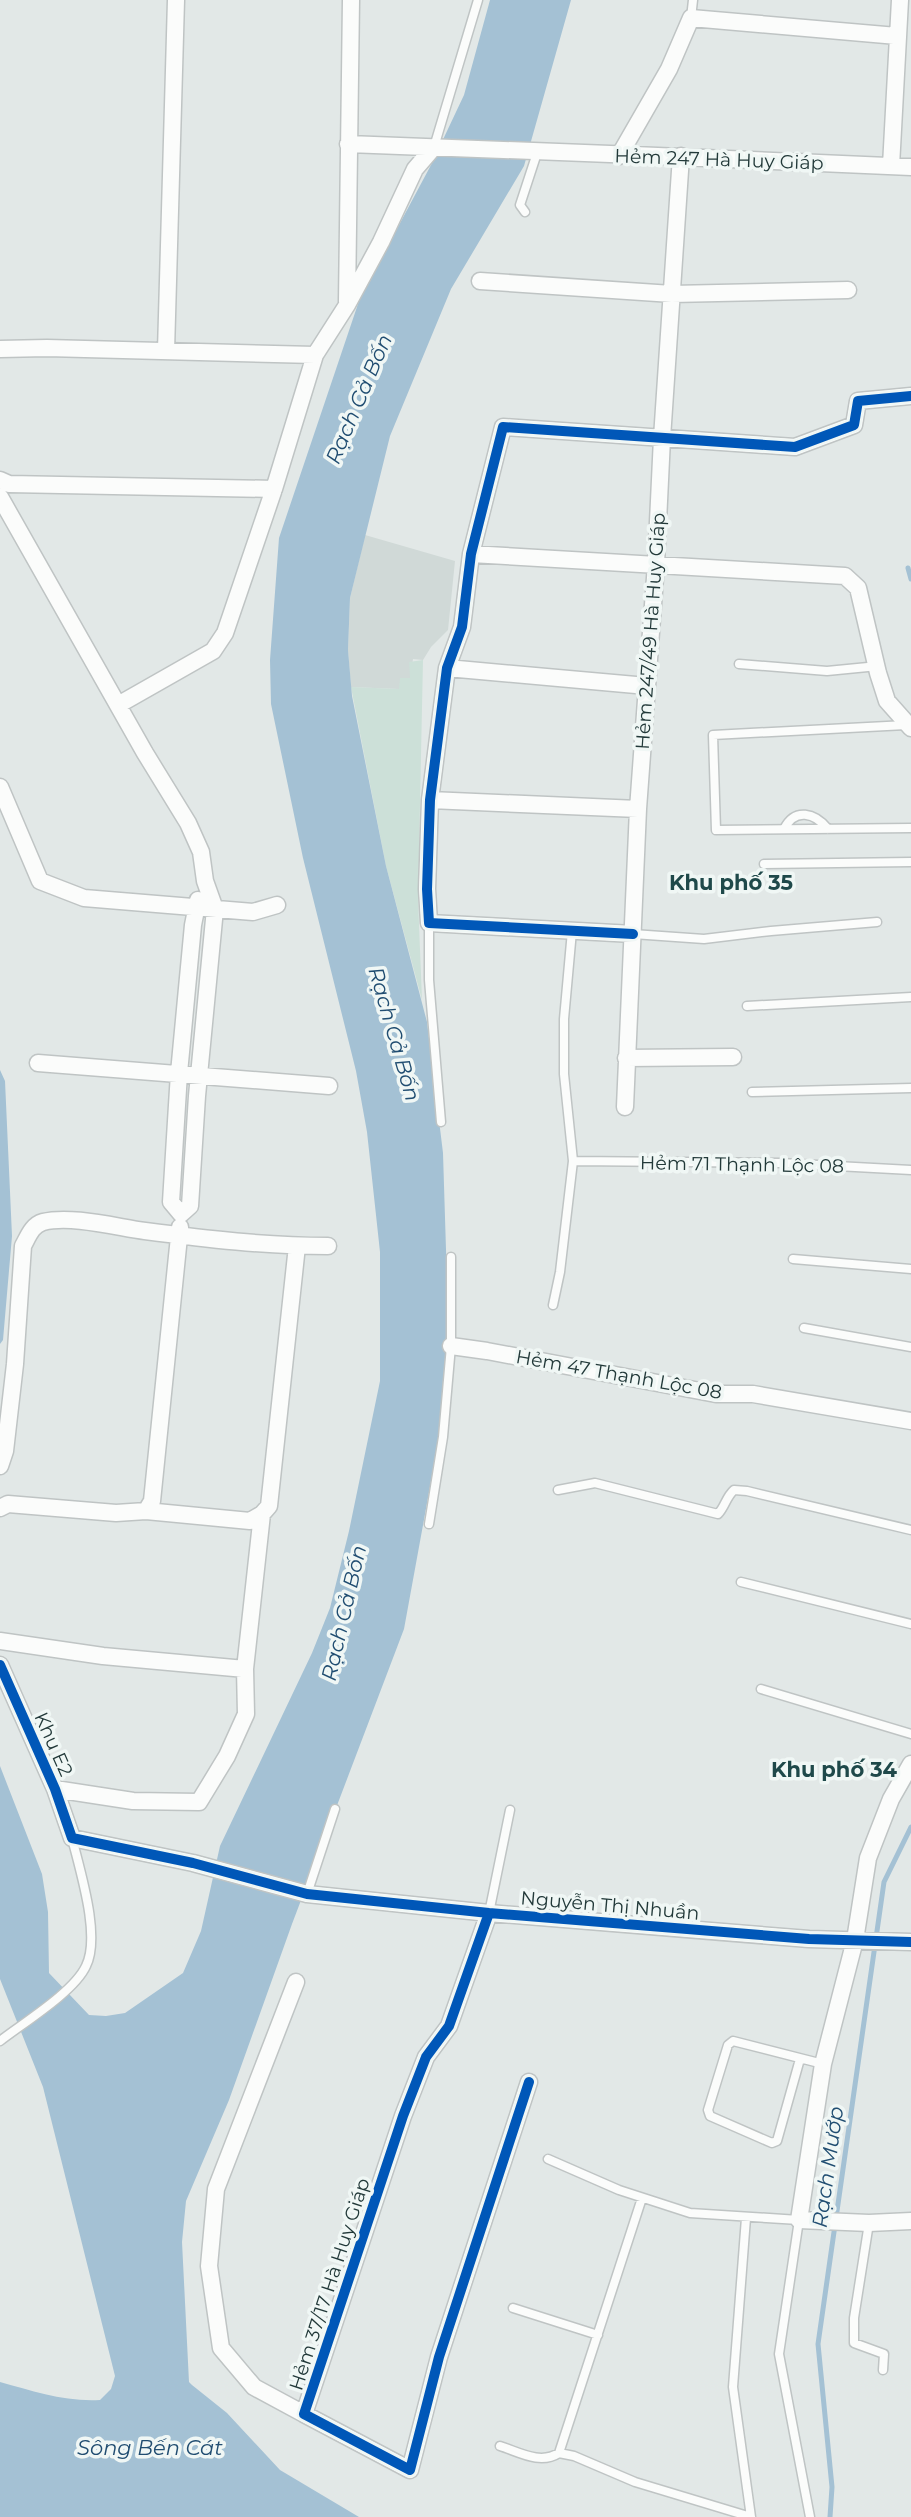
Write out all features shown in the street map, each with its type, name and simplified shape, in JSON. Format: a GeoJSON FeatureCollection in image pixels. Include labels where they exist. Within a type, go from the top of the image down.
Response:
{"type":"FeatureCollection","features":[{"type":"Feature","properties":{"kind":"street"},"geometry":{"type":"LineString","coordinates":[[166,351],[176,0]]}},
{"type":"Feature","properties":{"kind":"street"},"geometry":{"type":"LineString","coordinates":[[347,305],[351,0]]}},
{"type":"Feature","properties":{"kind":"street"},"geometry":{"type":"LineString","coordinates":[[891,166],[900,0]]}},
{"type":"Feature","properties":{"kind":"street"},"geometry":{"type":"LineString","coordinates":[[619,156],[669,69],[691,18],[897,36]]}},
{"type":"Feature","properties":{"kind":"street","name":"Hẻm 247 Hà Huy Giáp"},"geometry":{"type":"LineString","coordinates":[[348,144],[911,167]]}},
{"type":"Feature","properties":{"kind":"street"},"geometry":{"type":"LineString","coordinates":[[118,705],[213,651],[225,633],[316,355],[381,242],[415,169],[434,147]]}},
{"type":"Feature","properties":{"kind":"street","name":"Hẻm 247/49 Hà Huy Giáp"},"geometry":{"type":"LineString","coordinates":[[625,1107],[638,809],[681,156]]}},
{"type":"Feature","properties":{"kind":"street"},"geometry":{"type":"LineString","coordinates":[[480,281],[672,294],[848,290]]}},
{"type":"Feature","properties":{"kind":"street"},"geometry":{"type":"LineString","coordinates":[[0,349],[316,355]]}},
{"type":"Feature","properties":{"kind":"street"},"geometry":{"type":"LineString","coordinates":[[633,934],[429,923],[427,889],[430,800],[447,668],[463,627],[471,554],[503,427],[795,447],[853,425],[858,401],[911,396]]}},
{"type":"Feature","properties":{"kind":"street"},"geometry":{"type":"LineString","coordinates":[[0,480],[9,484],[274,489]]}},
{"type":"Feature","properties":{"kind":"street"},"geometry":{"type":"LineString","coordinates":[[0,497],[188,823],[201,852],[205,881],[215,909],[190,1206],[181,1214],[152,1501],[146,1511]]}},
{"type":"Feature","properties":{"kind":"street"},"geometry":{"type":"LineString","coordinates":[[471,554],[845,576],[859,588],[887,701],[910,726]]}},
{"type":"Feature","properties":{"kind":"street"},"geometry":{"type":"LineString","coordinates":[[447,668],[647,686]]}},
{"type":"Feature","properties":{"kind":"street"},"geometry":{"type":"LineString","coordinates":[[0,787],[40,881],[84,898],[253,912],[277,905]]}},
{"type":"Feature","properties":{"kind":"street"},"geometry":{"type":"LineString","coordinates":[[430,800],[638,809]]}},
{"type":"Feature","properties":{"kind":"street"},"geometry":{"type":"LineString","coordinates":[[181,1214],[171,1202],[179,1073],[195,907],[205,881]]}},
{"type":"Feature","properties":{"kind":"street"},"geometry":{"type":"LineString","coordinates":[[626,1058],[733,1058]]}},
{"type":"Feature","properties":{"kind":"street"},"geometry":{"type":"LineString","coordinates":[[38,1063],[329,1086]]}},
{"type":"Feature","properties":{"kind":"street"},"geometry":{"type":"LineString","coordinates":[[0,1466],[5,1451],[15,1364],[23,1246],[30,1231],[41,1222],[67,1221],[179,1235],[297,1246],[328,1246]]}},
{"type":"Feature","properties":{"kind":"street"},"geometry":{"type":"LineString","coordinates":[[0,1508],[8,1504],[116,1513],[146,1511],[250,1521],[262,1514],[269,1506],[297,1246]]}},
{"type":"Feature","properties":{"kind":"street","name":"Hẻm 47 Thạnh Lộc 08"},"geometry":{"type":"LineString","coordinates":[[451,1346],[487,1350],[716,1394],[753,1394],[911,1421]]}},
{"type":"Feature","properties":{"kind":"street"},"geometry":{"type":"LineString","coordinates":[[55,1789],[133,1801],[199,1802],[227,1756],[246,1714],[245,1668],[262,1514]]}},
{"type":"Feature","properties":{"kind":"street"},"geometry":{"type":"LineString","coordinates":[[0,1641],[103,1656],[245,1668]]}},
{"type":"Feature","properties":{"kind":"street","name":"Khu E2"},"geometry":{"type":"LineString","coordinates":[[0,1665],[55,1789],[72,1838]]}},
{"type":"Feature","properties":{"kind":"street"},"geometry":{"type":"LineString","coordinates":[[911,1764],[891,1798],[868,1858],[855,1940],[823,2064],[799,2220],[869,2223],[911,2221]]}},
{"type":"Feature","properties":{"kind":"street","name":"Nguyễn Thị Nhuần"},"geometry":{"type":"LineString","coordinates":[[72,1838],[193,1863],[307,1894],[489,1913],[808,1939],[910,1942]]}},
{"type":"Feature","properties":{"kind":"street","name":"Hẻm 37/17 Hà Huy Giáp"},"geometry":{"type":"LineString","coordinates":[[489,1913],[449,2026],[426,2057],[403,2116],[304,2414],[410,2470],[439,2357],[529,2082]]}},
{"type":"Feature","properties":{"kind":"street"},"geometry":{"type":"LineString","coordinates":[[296,1982],[216,2189],[209,2266],[221,2348],[254,2387],[304,2414]]}},
{"type":"Feature","properties":{"kind":"lane"},"geometry":{"type":"LineString","coordinates":[[434,147],[478,0]]}},
{"type":"Feature","properties":{"kind":"lane"},"geometry":{"type":"LineString","coordinates":[[691,18],[693,0]]}},
{"type":"Feature","properties":{"kind":"lane"},"geometry":{"type":"LineString","coordinates":[[525,212],[520,205],[532,150]]}},
{"type":"Feature","properties":{"kind":"lane"},"geometry":{"type":"LineString","coordinates":[[739,664],[827,671],[878,666]]}},
{"type":"Feature","properties":{"kind":"lane"},"geometry":{"type":"LineString","coordinates":[[910,726],[713,735],[716,830],[911,828]]}},
{"type":"Feature","properties":{"kind":"lane"},"geometry":{"type":"LineString","coordinates":[[784,829],[793,818],[805,814],[819,818],[828,829]]}},
{"type":"Feature","properties":{"kind":"lane"},"geometry":{"type":"LineString","coordinates":[[764,864],[911,862]]}},
{"type":"Feature","properties":{"kind":"lane"},"geometry":{"type":"LineString","coordinates":[[633,934],[704,939],[877,922]]}},
{"type":"Feature","properties":{"kind":"lane"},"geometry":{"type":"LineString","coordinates":[[429,923],[429,979],[441,1122]]}},
{"type":"Feature","properties":{"kind":"lane"},"geometry":{"type":"LineString","coordinates":[[553,1305],[560,1272],[573,1161],[564,1074],[564,1019],[572,931]]}},
{"type":"Feature","properties":{"kind":"lane"},"geometry":{"type":"LineString","coordinates":[[747,1006],[911,997]]}},
{"type":"Feature","properties":{"kind":"lane"},"geometry":{"type":"LineString","coordinates":[[752,1092],[911,1088]]}},
{"type":"Feature","properties":{"kind":"lane","name":"Hẻm 71 Thạnh Lộc 08"},"geometry":{"type":"LineString","coordinates":[[573,1161],[781,1164],[911,1170]]}},
{"type":"Feature","properties":{"kind":"lane"},"geometry":{"type":"LineString","coordinates":[[429,1524],[443,1437],[451,1346],[451,1257]]}},
{"type":"Feature","properties":{"kind":"lane"},"geometry":{"type":"LineString","coordinates":[[793,1259],[911,1269]]}},
{"type":"Feature","properties":{"kind":"lane"},"geometry":{"type":"LineString","coordinates":[[804,1328],[911,1347]]}},
{"type":"Feature","properties":{"kind":"lane"},"geometry":{"type":"LineString","coordinates":[[558,1490],[595,1483],[718,1514],[728,1495],[734,1490],[747,1491],[911,1530]]}},
{"type":"Feature","properties":{"kind":"lane"},"geometry":{"type":"LineString","coordinates":[[741,1582],[911,1624]]}},
{"type":"Feature","properties":{"kind":"lane"},"geometry":{"type":"LineString","coordinates":[[761,1689],[911,1734]]}},
{"type":"Feature","properties":{"kind":"lane"},"geometry":{"type":"LineString","coordinates":[[307,1894],[335,1810]]}},
{"type":"Feature","properties":{"kind":"lane"},"geometry":{"type":"LineString","coordinates":[[489,1913],[510,1810]]}},
{"type":"Feature","properties":{"kind":"lane"},"geometry":{"type":"LineString","coordinates":[[0,2041],[67,1990],[86,1966],[92,1926],[72,1838]]}},
{"type":"Feature","properties":{"kind":"lane"},"geometry":{"type":"LineString","coordinates":[[800,2059],[779,2138],[775,2142],[708,2113],[728,2045],[733,2041],[823,2064]]}},
{"type":"Feature","properties":{"kind":"lane"},"geometry":{"type":"LineString","coordinates":[[548,2159],[619,2190],[690,2213],[799,2220],[779,2354],[810,2517]]}},
{"type":"Feature","properties":{"kind":"lane"},"geometry":{"type":"LineString","coordinates":[[500,2446],[542,2459],[559,2453],[642,2198]]}},
{"type":"Feature","properties":{"kind":"lane"},"geometry":{"type":"LineString","coordinates":[[559,2453],[574,2456],[635,2482],[751,2517],[733,2387],[746,2218]]}},
{"type":"Feature","properties":{"kind":"lane"},"geometry":{"type":"LineString","coordinates":[[869,2223],[853,2318],[853,2343],[884,2354],[883,2370]]}},
{"type":"Feature","properties":{"kind":"lane"},"geometry":{"type":"LineString","coordinates":[[513,2308],[598,2335]]}},
{"type":"Feature","properties":{"kind":"shaded area"},"geometry":{"type":"Polygon","coordinates":[[[365,535],[455,561],[448,630],[431,647],[423,660],[413,659],[410,678],[399,689],[351,687],[348,650],[350,598],[365,535]]]}},
{"type":"Feature","properties":{"kind":"green space"},"geometry":{"type":"Polygon","coordinates":[[[423,660],[418,899],[422,1000],[386,866],[351,687],[399,689],[400,678],[410,678],[409,662],[423,660]]]}},
{"type":"Feature","properties":{"kind":"water"},"geometry":{"type":"Polygon","coordinates":[[[490,0],[571,0],[524,166],[451,289],[390,436],[350,598],[348,650],[352,696],[386,866],[427,1022],[443,1153],[449,1346],[440,1432],[404,1629],[292,1924],[229,2100],[186,2201],[182,2242],[189,2382],[227,2413],[280,2470],[359,2517],[0,2517],[0,2382],[62,2398],[100,2400],[111,2389],[115,2376],[43,2087],[0,1979],[0,1766],[42,1874],[48,1912],[49,1973],[89,2015],[125,2013],[183,1973],[201,1931],[220,1846],[312,1653],[330,1608],[380,1381],[380,1252],[367,1132],[356,1071],[303,858],[271,704],[270,660],[279,538],[360,298],[431,165],[464,95],[490,0]]]}},
{"type":"Feature","properties":{"kind":"water"},"geometry":{"type":"Polygon","coordinates":[[[0,1070],[5,1081],[12,1236],[3,1340],[0,1344],[0,1070]]]}},
{"type":"Feature","properties":{"kind":"waterway","name":"Rạch Mướp"},"geometry":{"type":"LineString","coordinates":[[908,568],[911,579]]}},
{"type":"Feature","properties":{"kind":"waterway","name":"Rạch Mướp"},"geometry":{"type":"LineString","coordinates":[[830,2517],[832,2487],[818,2344],[884,1882],[911,1827]]}},
{"type":"Feature","properties":{"kind":"cycle path"},"geometry":{"type":"LineString","coordinates":[[633,934],[429,923],[427,889],[430,800],[447,668],[462,627],[471,554],[503,427],[795,447],[854,425],[858,401],[911,396]]}},
{"type":"Feature","properties":{"kind":"cycle path"},"geometry":{"type":"LineString","coordinates":[[0,1665],[55,1789],[72,1838],[193,1863],[307,1894],[489,1913],[809,1939],[911,1942]]}},
{"type":"Feature","properties":{"kind":"cycle path"},"geometry":{"type":"LineString","coordinates":[[489,1913],[449,2026],[426,2057],[403,2116],[304,2414],[410,2470],[439,2357],[529,2082]]}},
{"type":"Feature","properties":{"kind":"district","name":"Khu phố 35"},"geometry":{"type":"Point","coordinates":[731,883]}},
{"type":"Feature","properties":{"kind":"district","name":"Khu phố 34"},"geometry":{"type":"Point","coordinates":[834,1770]}},
{"type":"Feature","properties":{"kind":"water label","name":"Rạch Cả Bốn"},"geometry":{"type":"Point","coordinates":[359,399]}},
{"type":"Feature","properties":{"kind":"water label","name":"Rạch Cả Bốn"},"geometry":{"type":"Point","coordinates":[394,1034]}},
{"type":"Feature","properties":{"kind":"water label","name":"Rạch Cả Bốn"},"geometry":{"type":"Point","coordinates":[344,1613]}},
{"type":"Feature","properties":{"kind":"water label","name":"Sông Bến Cát"},"geometry":{"type":"Point","coordinates":[150,2448]}}]}
